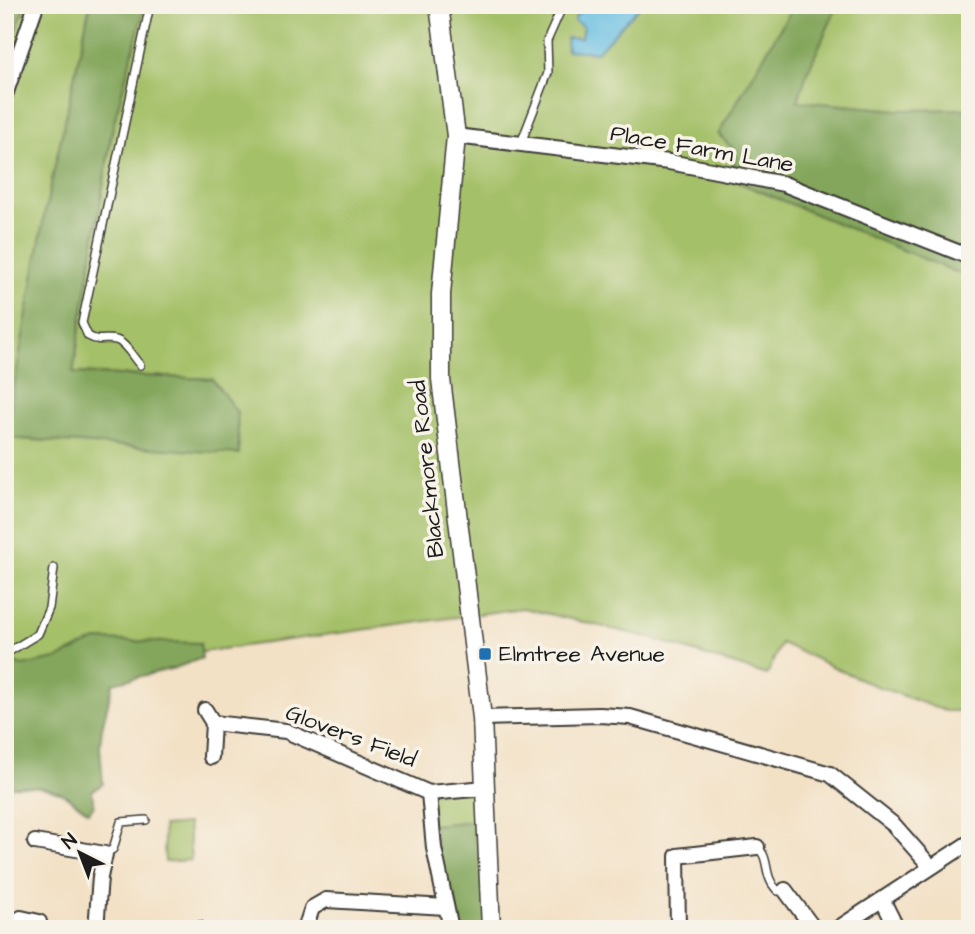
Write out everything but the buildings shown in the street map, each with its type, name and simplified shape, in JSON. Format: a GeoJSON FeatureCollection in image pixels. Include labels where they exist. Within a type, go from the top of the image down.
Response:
{"type":"FeatureCollection","features":[{"type":"Feature","properties":{"kind":"street"},"geometry":{"type":"LineString","coordinates":[[7,86],[36,5]]}},
{"type":"Feature","properties":{"kind":"street","name":"Blackmore Road"},"geometry":{"type":"LineString","coordinates":[[439,5],[456,136],[441,294],[441,379],[482,718],[491,929]]}},
{"type":"Feature","properties":{"kind":"street","name":"Place Farm Lane"},"geometry":{"type":"LineString","coordinates":[[456,136],[669,162],[785,184],[970,257]]}},
{"type":"Feature","properties":{"kind":"street"},"geometry":{"type":"LineString","coordinates":[[205,710],[213,723],[211,757]]}},
{"type":"Feature","properties":{"kind":"street"},"geometry":{"type":"LineString","coordinates":[[482,718],[600,715],[630,717],[830,774],[894,825],[931,867]]}},
{"type":"Feature","properties":{"kind":"street","name":"Glovers Field"},"geometry":{"type":"LineString","coordinates":[[213,723],[286,730],[429,793],[486,788]]}},
{"type":"Feature","properties":{"kind":"street","name":"Glovers Field"},"geometry":{"type":"LineString","coordinates":[[429,793],[434,848],[451,929]]}},
{"type":"Feature","properties":{"kind":"street"},"geometry":{"type":"LineString","coordinates":[[35,842],[105,854],[96,929]]}},
{"type":"Feature","properties":{"kind":"street"},"geometry":{"type":"LineString","coordinates":[[837,929],[970,842]]}},
{"type":"Feature","properties":{"kind":"street"},"geometry":{"type":"LineString","coordinates":[[678,929],[677,856],[757,847]]}},
{"type":"Feature","properties":{"kind":"street"},"geometry":{"type":"LineString","coordinates":[[785,890],[814,929]]}},
{"type":"Feature","properties":{"kind":"street"},"geometry":{"type":"LineString","coordinates":[[305,929],[312,908],[326,900],[446,907]]}},
{"type":"Feature","properties":{"kind":"street"},"geometry":{"type":"LineString","coordinates":[[883,901],[897,929]]}},
{"type":"Feature","properties":{"kind":"street"},"geometry":{"type":"LineString","coordinates":[[21,918],[40,922],[39,929]]}},
{"type":"Feature","properties":{"kind":"lane"},"geometry":{"type":"LineString","coordinates":[[140,365],[120,341],[98,341],[88,336],[82,323],[150,5]]}},
{"type":"Feature","properties":{"kind":"lane"},"geometry":{"type":"LineString","coordinates":[[522,144],[548,73],[547,41],[563,5]]}},
{"type":"Feature","properties":{"kind":"lane"},"geometry":{"type":"LineString","coordinates":[[5,654],[38,634],[49,608],[54,568]]}},
{"type":"Feature","properties":{"kind":"lane"},"geometry":{"type":"LineString","coordinates":[[105,854],[113,849],[121,822],[146,820]]}},
{"type":"Feature","properties":{"kind":"lane"},"geometry":{"type":"LineString","coordinates":[[757,847],[764,852],[769,883],[778,891],[785,890]]}},
{"type":"Feature","properties":{"kind":"green space"},"geometry":{"type":"Polygon","coordinates":[[[5,5],[25,5],[5,65],[5,5]]]}},
{"type":"Feature","properties":{"kind":"green space"},"geometry":{"type":"Polygon","coordinates":[[[25,5],[90,5],[46,209],[5,437],[5,65],[25,5]]]}},
{"type":"Feature","properties":{"kind":"green space"},"geometry":{"type":"Polygon","coordinates":[[[90,5],[145,5],[112,130],[73,373],[212,379],[237,412],[239,454],[5,438],[44,216],[90,5]]]}},
{"type":"Feature","properties":{"kind":"green space"},"geometry":{"type":"Polygon","coordinates":[[[145,5],[970,5],[970,711],[945,711],[871,684],[781,643],[767,675],[647,637],[523,608],[208,651],[5,694],[5,438],[239,453],[212,379],[73,373],[114,120],[145,5]]]}},
{"type":"Feature","properties":{"kind":"green space"},"geometry":{"type":"Polygon","coordinates":[[[794,5],[838,5],[807,73],[798,101],[899,110],[970,109],[970,278],[735,181],[734,150],[718,134],[794,5]]]}},
{"type":"Feature","properties":{"kind":"green space"},"geometry":{"type":"Polygon","coordinates":[[[96,640],[200,643],[202,658],[175,668],[113,683],[100,747],[103,784],[92,791],[94,805],[89,812],[55,791],[34,787],[5,787],[5,659],[22,666],[56,659],[96,640]]]}},
{"type":"Feature","properties":{"kind":"green space"},"geometry":{"type":"Polygon","coordinates":[[[486,788],[487,820],[432,825],[429,793],[486,788]]]}},
{"type":"Feature","properties":{"kind":"green space"},"geometry":{"type":"Polygon","coordinates":[[[487,820],[491,929],[451,929],[432,825],[487,820]]]}},
{"type":"Feature","properties":{"kind":"green space"},"geometry":{"type":"Polygon","coordinates":[[[188,824],[191,860],[165,862],[163,826],[188,824]]]}},
{"type":"Feature","properties":{"kind":"water"},"geometry":{"type":"Polygon","coordinates":[[[590,5],[641,5],[597,52],[567,50],[566,38],[581,38],[583,26],[574,21],[577,14],[590,5]]]}},
{"type":"Feature","properties":{"kind":"place","name":"Elmtree Avenue"},"geometry":{"type":"Point","coordinates":[485,654]}}]}
